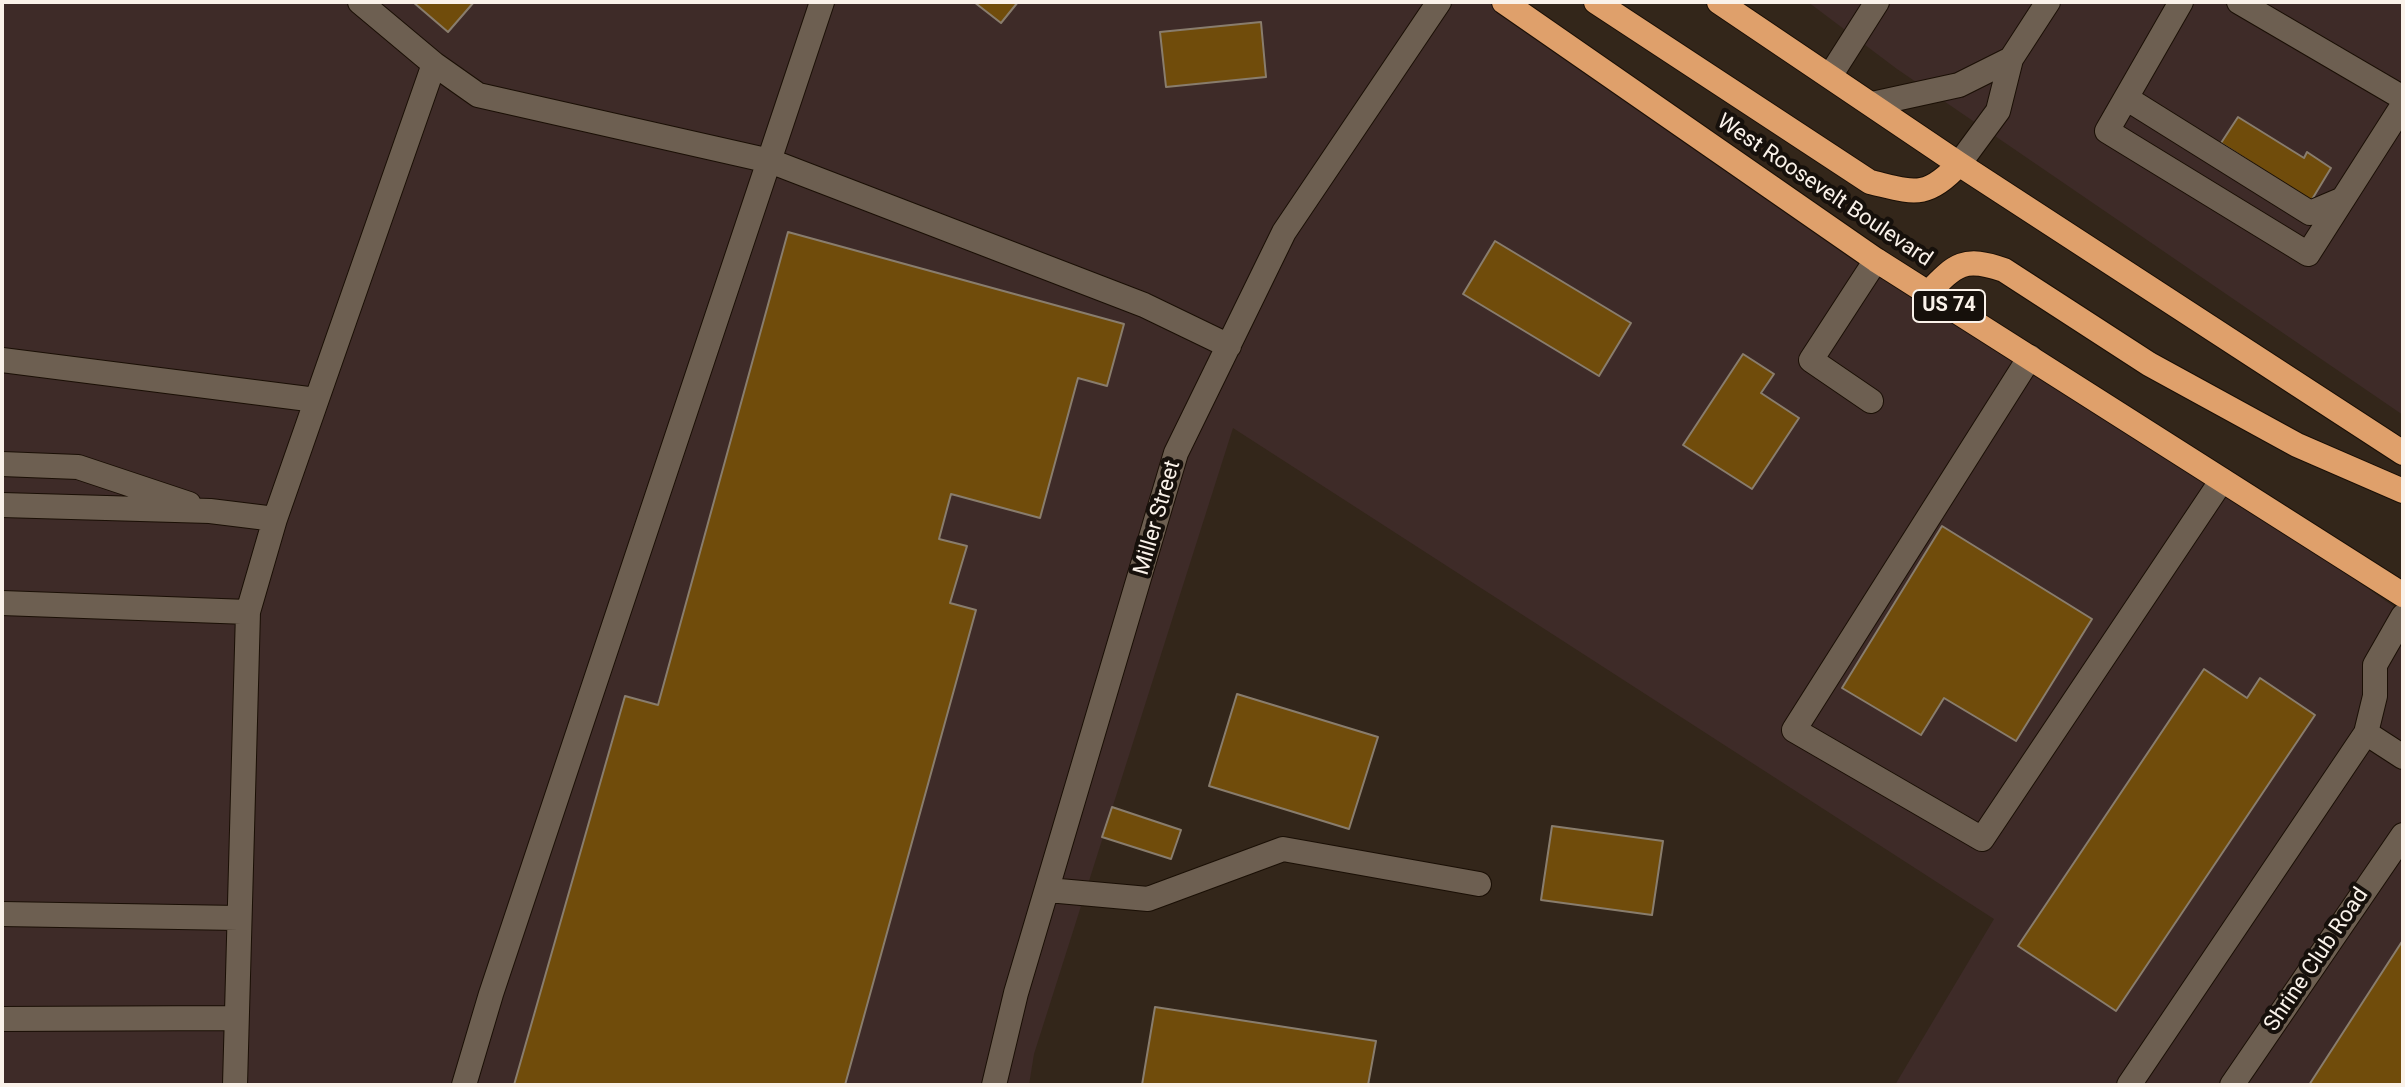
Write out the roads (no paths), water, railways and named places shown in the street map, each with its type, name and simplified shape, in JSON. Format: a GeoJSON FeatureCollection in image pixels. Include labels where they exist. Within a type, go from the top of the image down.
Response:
{"type":"FeatureCollection","features":[{"type":"Feature","properties":{"kind":"highway","name":"West Roosevelt Boulevard"},"geometry":{"type":"LineString","coordinates":[[1504,2],[1876,260],[2403,595]]}},
{"type":"Feature","properties":{"kind":"highway"},"geometry":{"type":"LineString","coordinates":[[1596,2],[1870,182],[1918,193],[1941,183],[1959,164]]}},
{"type":"Feature","properties":{"kind":"highway"},"geometry":{"type":"LineString","coordinates":[[1719,2],[1959,164],[2403,453]]}},
{"type":"Feature","properties":{"kind":"highway"},"geometry":{"type":"LineString","coordinates":[[1928,293],[1954,266],[1980,262],[2004,270],[2149,364],[2297,445],[2403,491]]}},
{"type":"Feature","properties":{"kind":"street"},"geometry":{"type":"LineString","coordinates":[[360,2],[434,64],[478,95],[770,161],[1144,305],[1229,346]]}},
{"type":"Feature","properties":{"kind":"street"},"geometry":{"type":"LineString","coordinates":[[464,1085],[495,981],[822,2]]}},
{"type":"Feature","properties":{"kind":"street","name":"Miller Street"},"geometry":{"type":"LineString","coordinates":[[994,1085],[1016,993],[1176,453],[1284,232],[1439,2]]}},
{"type":"Feature","properties":{"kind":"street"},"geometry":{"type":"LineString","coordinates":[[1830,76],[1877,2]]}},
{"type":"Feature","properties":{"kind":"street"},"geometry":{"type":"LineString","coordinates":[[1959,164],[1998,111],[2011,59],[2048,2]]}},
{"type":"Feature","properties":{"kind":"street"},"geometry":{"type":"LineString","coordinates":[[2181,2],[2107,131],[2308,254],[2403,105]]}},
{"type":"Feature","properties":{"kind":"street"},"geometry":{"type":"LineString","coordinates":[[2239,2],[2403,98]]}},
{"type":"Feature","properties":{"kind":"street"},"geometry":{"type":"LineString","coordinates":[[1872,104],[1959,85],[2011,59]]}},
{"type":"Feature","properties":{"kind":"street"},"geometry":{"type":"LineString","coordinates":[[235,1085],[248,612],[275,519],[434,64]]}},
{"type":"Feature","properties":{"kind":"street"},"geometry":{"type":"LineString","coordinates":[[2126,98],[2310,213],[2343,199]]}},
{"type":"Feature","properties":{"kind":"street"},"geometry":{"type":"LineString","coordinates":[[1871,401],[1811,360],[1876,260]]}},
{"type":"Feature","properties":{"kind":"street"},"geometry":{"type":"LineString","coordinates":[[2030,357],[1794,730],[1982,839],[2222,480]]}},
{"type":"Feature","properties":{"kind":"street"},"geometry":{"type":"LineString","coordinates":[[2,360],[316,400]]}},
{"type":"Feature","properties":{"kind":"street"},"geometry":{"type":"LineString","coordinates":[[2,464],[78,467],[210,511]]}},
{"type":"Feature","properties":{"kind":"street"},"geometry":{"type":"LineString","coordinates":[[2,505],[210,511],[275,519]]}},
{"type":"Feature","properties":{"kind":"street"},"geometry":{"type":"LineString","coordinates":[[2,603],[248,612]]}},
{"type":"Feature","properties":{"kind":"street"},"geometry":{"type":"LineString","coordinates":[[2129,1085],[2366,733],[2375,696],[2375,665],[2403,616]]}},
{"type":"Feature","properties":{"kind":"street"},"geometry":{"type":"LineString","coordinates":[[2366,733],[2403,757]]}},
{"type":"Feature","properties":{"kind":"street","name":"Shrine Club Road"},"geometry":{"type":"LineString","coordinates":[[2232,1085],[2403,835]]}},
{"type":"Feature","properties":{"kind":"street"},"geometry":{"type":"LineString","coordinates":[[1048,890],[1148,899],[1283,849],[1479,884]]}},
{"type":"Feature","properties":{"kind":"street"},"geometry":{"type":"LineString","coordinates":[[2,914],[238,918]]}},
{"type":"Feature","properties":{"kind":"street"},"geometry":{"type":"LineString","coordinates":[[2,1019],[236,1018]]}}]}
